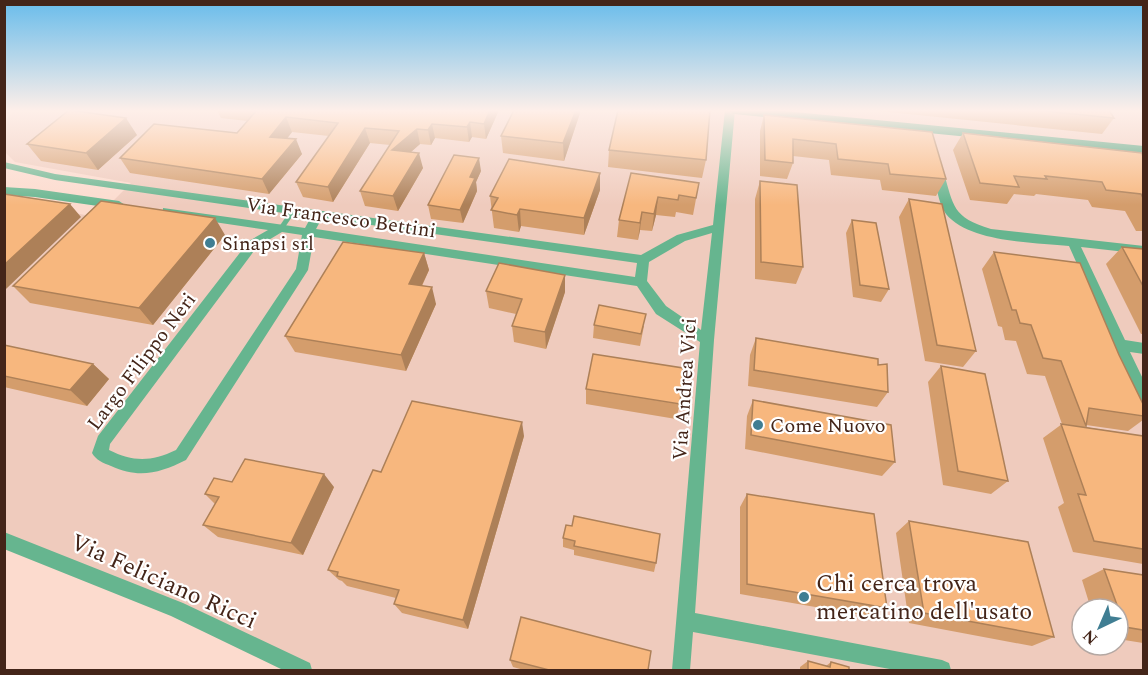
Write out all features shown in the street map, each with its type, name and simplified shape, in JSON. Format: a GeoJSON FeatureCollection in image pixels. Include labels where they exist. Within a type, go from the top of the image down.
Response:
{"type":"FeatureCollection","features":[{"type":"Feature","properties":{"kind":"street","name":"Via Andrea Vici"},"geometry":{"type":"LineString","coordinates":[[681,670],[707,340],[728,142]]}},
{"type":"Feature","properties":{"kind":"street"},"geometry":{"type":"LineString","coordinates":[[1021,142],[1143,150]]}},
{"type":"Feature","properties":{"kind":"street"},"geometry":{"type":"LineString","coordinates":[[935,161],[950,211],[965,225],[991,233],[1143,250]]}},
{"type":"Feature","properties":{"kind":"street","name":"Via Francesco Bettini"},"geometry":{"type":"LineString","coordinates":[[4,165],[55,177],[643,260]]}},
{"type":"Feature","properties":{"kind":"street"},"geometry":{"type":"LineString","coordinates":[[35,193],[55,177]]}},
{"type":"Feature","properties":{"kind":"street"},"geometry":{"type":"LineString","coordinates":[[4,191],[129,206]]}},
{"type":"Feature","properties":{"kind":"street","name":"Via Francesco Bettini"},"geometry":{"type":"LineString","coordinates":[[152,209],[641,282]]}},
{"type":"Feature","properties":{"kind":"street"},"geometry":{"type":"LineString","coordinates":[[309,231],[318,215]]}},
{"type":"Feature","properties":{"kind":"street"},"geometry":{"type":"LineString","coordinates":[[707,340],[661,310],[641,282],[643,260],[681,238],[718,226]]}},
{"type":"Feature","properties":{"kind":"street","name":"Largo Filippo Neri"},"geometry":{"type":"LineString","coordinates":[[282,227],[253,244],[103,441],[100,453],[130,467],[158,466],[181,455],[302,270],[309,231]]}},
{"type":"Feature","properties":{"kind":"street"},"geometry":{"type":"LineString","coordinates":[[1073,242],[1143,398]]}},
{"type":"Feature","properties":{"kind":"street"},"geometry":{"type":"LineString","coordinates":[[1120,345],[1143,349]]}},
{"type":"Feature","properties":{"kind":"street","name":"Via Feliciano Ricci"},"geometry":{"type":"LineString","coordinates":[[4,540],[177,609],[303,670]]}},
{"type":"Feature","properties":{"kind":"street"},"geometry":{"type":"LineString","coordinates":[[686,621],[942,670]]}},
{"type":"Feature","properties":{"kind":"lane"},"geometry":{"type":"LineString","coordinates":[[282,227],[293,211]]}},
{"type":"Feature","properties":{"kind":"shaded area"},"geometry":{"type":"Polygon","coordinates":[[[4,142],[1143,142],[1143,670],[286,670],[171,610],[5,541],[4,201],[97,217],[131,183],[15,162],[4,151],[4,142]]]}},
{"type":"Feature","properties":{"kind":"building"},"geometry":{"type":"Polygon","coordinates":[[[30,142],[99,142],[86,153],[27,144],[30,142]]]}},
{"type":"Feature","properties":{"kind":"building"},"geometry":{"type":"Polygon","coordinates":[[[136,142],[294,142],[262,179],[120,158],[136,142]]]}},
{"type":"Feature","properties":{"kind":"building"},"geometry":{"type":"Polygon","coordinates":[[[325,142],[357,142],[328,187],[296,182],[325,142]]]}},
{"type":"Feature","properties":{"kind":"building"},"geometry":{"type":"Polygon","coordinates":[[[392,142],[402,142],[392,150],[419,153],[393,196],[360,191],[392,142]]]}},
{"type":"Feature","properties":{"kind":"building"},"geometry":{"type":"Polygon","coordinates":[[[611,142],[707,142],[706,160],[609,150],[611,142]]]}},
{"type":"Feature","properties":{"kind":"building"},"geometry":{"type":"Polygon","coordinates":[[[765,142],[793,142],[793,163],[765,160],[765,142]]]}},
{"type":"Feature","properties":{"kind":"building"},"geometry":{"type":"Polygon","coordinates":[[[814,142],[935,142],[946,179],[890,174],[888,164],[838,159],[836,144],[814,142]]]}},
{"type":"Feature","properties":{"kind":"building"},"geometry":{"type":"Polygon","coordinates":[[[966,142],[1039,142],[1142,153],[1143,157],[1143,198],[1141,194],[1106,190],[1102,182],[1045,176],[1047,179],[1014,176],[1019,187],[980,183],[966,142]]]}},
{"type":"Feature","properties":{"kind":"building"},"geometry":{"type":"Polygon","coordinates":[[[454,155],[479,158],[470,177],[475,178],[460,210],[428,205],[454,155]]]}},
{"type":"Feature","properties":{"kind":"building"},"geometry":{"type":"Polygon","coordinates":[[[509,159],[600,173],[584,218],[520,209],[517,215],[491,210],[498,198],[490,196],[509,159]]]}},
{"type":"Feature","properties":{"kind":"building"},"geometry":{"type":"Polygon","coordinates":[[[631,173],[699,183],[696,198],[679,195],[678,200],[658,197],[654,214],[642,212],[640,223],[619,220],[631,173]]]}},
{"type":"Feature","properties":{"kind":"building"},"geometry":{"type":"Polygon","coordinates":[[[760,181],[797,185],[803,267],[761,262],[760,181]]]}},
{"type":"Feature","properties":{"kind":"building"},"geometry":{"type":"Polygon","coordinates":[[[4,194],[70,204],[4,265],[4,194]]]}},
{"type":"Feature","properties":{"kind":"building"},"geometry":{"type":"Polygon","coordinates":[[[909,199],[942,204],[976,351],[937,345],[909,199]]]}},
{"type":"Feature","properties":{"kind":"building"},"geometry":{"type":"Polygon","coordinates":[[[101,201],[215,218],[139,308],[13,286],[101,201]]]}},
{"type":"Feature","properties":{"kind":"building"},"geometry":{"type":"Polygon","coordinates":[[[852,220],[876,223],[889,289],[860,285],[852,220]]]}},
{"type":"Feature","properties":{"kind":"building"},"geometry":{"type":"Polygon","coordinates":[[[343,242],[424,253],[409,284],[432,287],[401,355],[285,336],[343,242]]]}},
{"type":"Feature","properties":{"kind":"building"},"geometry":{"type":"Polygon","coordinates":[[[1122,247],[1143,249],[1143,286],[1122,247]]]}},
{"type":"Feature","properties":{"kind":"building"},"geometry":{"type":"Polygon","coordinates":[[[994,252],[1080,263],[1119,355],[1143,404],[1143,416],[1089,408],[1086,426],[1061,361],[1043,358],[1031,325],[1020,323],[1016,310],[1012,310],[994,252]]]}},
{"type":"Feature","properties":{"kind":"building"},"geometry":{"type":"Polygon","coordinates":[[[499,263],[565,275],[545,332],[512,326],[522,299],[486,291],[499,263]]]}},
{"type":"Feature","properties":{"kind":"building"},"geometry":{"type":"Polygon","coordinates":[[[599,305],[646,314],[641,334],[594,325],[599,305]]]}},
{"type":"Feature","properties":{"kind":"building"},"geometry":{"type":"Polygon","coordinates":[[[756,338],[878,359],[878,365],[887,364],[888,392],[754,370],[756,338]]]}},
{"type":"Feature","properties":{"kind":"building"},"geometry":{"type":"Polygon","coordinates":[[[4,345],[93,364],[70,390],[4,376],[4,345]]]}},
{"type":"Feature","properties":{"kind":"building"},"geometry":{"type":"Polygon","coordinates":[[[593,354],[683,368],[680,404],[586,389],[593,354]]]}},
{"type":"Feature","properties":{"kind":"building"},"geometry":{"type":"Polygon","coordinates":[[[941,366],[985,374],[1008,481],[958,471],[941,366]]]}},
{"type":"Feature","properties":{"kind":"building"},"geometry":{"type":"Polygon","coordinates":[[[753,400],[891,425],[895,462],[751,435],[753,400]]]}},
{"type":"Feature","properties":{"kind":"building"},"geometry":{"type":"Polygon","coordinates":[[[412,401],[522,422],[463,620],[394,604],[399,590],[337,576],[338,572],[328,570],[373,470],[381,472],[412,401]]]}},
{"type":"Feature","properties":{"kind":"building"},"geometry":{"type":"Polygon","coordinates":[[[1061,424],[1143,436],[1143,549],[1094,541],[1078,494],[1086,495],[1061,424]]]}},
{"type":"Feature","properties":{"kind":"building"},"geometry":{"type":"Polygon","coordinates":[[[245,459],[324,474],[291,543],[203,525],[219,497],[205,494],[214,478],[232,482],[245,459]]]}},
{"type":"Feature","properties":{"kind":"building"},"geometry":{"type":"Polygon","coordinates":[[[747,494],[874,514],[887,608],[747,584],[747,494]]]}},
{"type":"Feature","properties":{"kind":"building"},"geometry":{"type":"Polygon","coordinates":[[[574,516],[660,534],[656,563],[574,546],[575,541],[563,538],[566,525],[572,526],[574,516]]]}},
{"type":"Feature","properties":{"kind":"building"},"geometry":{"type":"Polygon","coordinates":[[[909,521],[1028,542],[1054,637],[924,613],[909,521]]]}},
{"type":"Feature","properties":{"kind":"building"},"geometry":{"type":"Polygon","coordinates":[[[1104,569],[1143,575],[1143,630],[1130,628],[1130,597],[1114,597],[1104,569]]]}},
{"type":"Feature","properties":{"kind":"building"},"geometry":{"type":"Polygon","coordinates":[[[521,617],[651,651],[648,670],[549,670],[510,660],[521,617]]]}},
{"type":"Feature","properties":{"kind":"building"},"geometry":{"type":"Polygon","coordinates":[[[808,661],[830,667],[831,662],[849,667],[849,670],[808,670],[808,661]]]}},
{"type":"Feature","properties":{"kind":"place","name":"Sinapsi srl"},"geometry":{"type":"Point","coordinates":[210,243]}},
{"type":"Feature","properties":{"kind":"place","name":"Come Nuovo"},"geometry":{"type":"Point","coordinates":[758,425]}},
{"type":"Feature","properties":{"kind":"place","name":"Chi cerca trova mercatino dell'usato"},"geometry":{"type":"Point","coordinates":[804,597]}}]}
